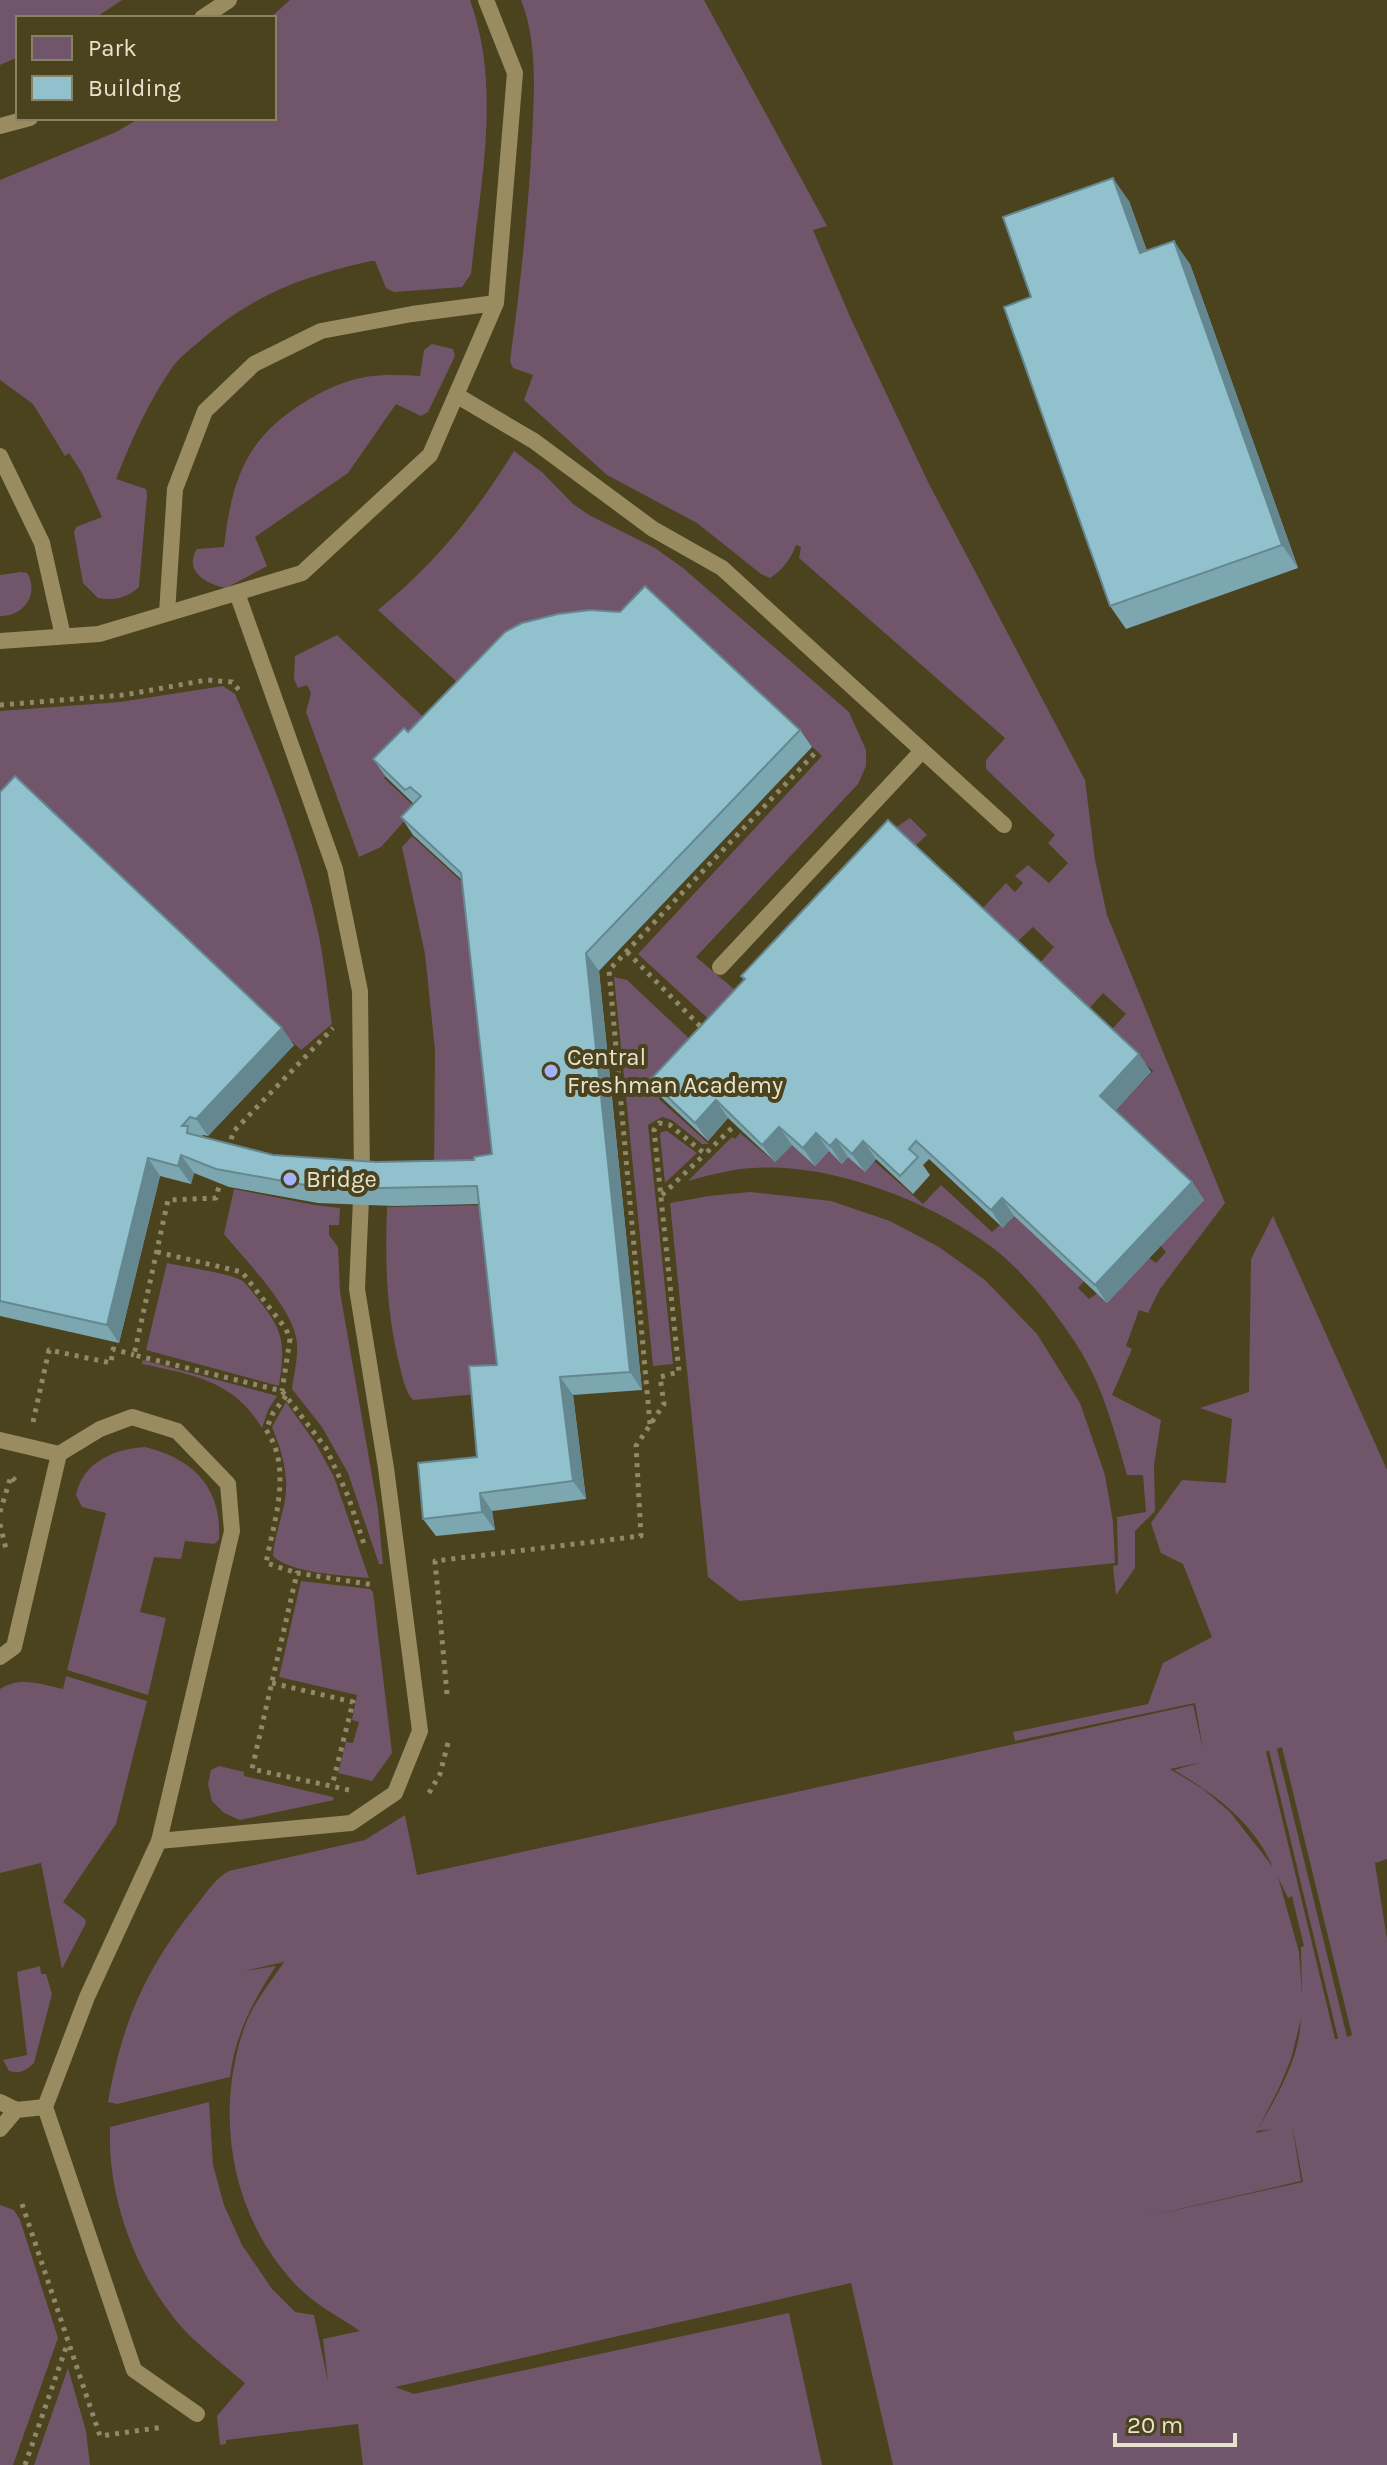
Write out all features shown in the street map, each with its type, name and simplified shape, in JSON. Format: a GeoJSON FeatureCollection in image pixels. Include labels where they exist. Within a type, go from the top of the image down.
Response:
{"type":"FeatureCollection","features":[{"type":"Feature","properties":{"kind":"lane"},"geometry":{"type":"LineString","coordinates":[[205,16],[229,0]]}},
{"type":"Feature","properties":{"kind":"lane"},"geometry":{"type":"LineString","coordinates":[[0,641],[99,634],[302,573],[430,455],[496,303],[515,73],[486,0]]}},
{"type":"Feature","properties":{"kind":"lane"},"geometry":{"type":"LineString","coordinates":[[0,126],[22,120]]}},
{"type":"Feature","properties":{"kind":"lane"},"geometry":{"type":"LineString","coordinates":[[167,613],[175,489],[205,411],[244,373],[254,364],[321,331],[412,314],[496,303]]}},
{"type":"Feature","properties":{"kind":"lane"},"geometry":{"type":"LineString","coordinates":[[456,395],[534,441],[653,529],[722,568],[1004,825]]}},
{"type":"Feature","properties":{"kind":"lane"},"geometry":{"type":"LineString","coordinates":[[0,456],[42,543],[63,636]]}},
{"type":"Feature","properties":{"kind":"lane"},"geometry":{"type":"LineString","coordinates":[[159,1841],[351,1823],[395,1793],[420,1731],[386,1468],[357,1289],[362,1177],[360,991],[335,869],[237,593]]}},
{"type":"Feature","properties":{"kind":"lane"},"geometry":{"type":"LineString","coordinates":[[720,967],[922,751]]}},
{"type":"Feature","properties":{"kind":"lane"},"geometry":{"type":"LineString","coordinates":[[0,1440],[59,1454],[100,1429],[132,1417],[177,1431],[228,1484],[232,1531],[159,1841],[87,1997],[45,2107],[134,2370],[197,2414]]}},
{"type":"Feature","properties":{"kind":"lane"},"geometry":{"type":"LineString","coordinates":[[0,1657],[14,1647],[59,1454]]}},
{"type":"Feature","properties":{"kind":"lane"},"geometry":{"type":"LineString","coordinates":[[0,2102],[16,2110],[45,2107]]}},
{"type":"Feature","properties":{"kind":"lane"},"geometry":{"type":"LineString","coordinates":[[0,2129],[16,2110]]}},
{"type":"Feature","properties":{"kind":"path"},"geometry":{"type":"LineString","coordinates":[[0,705],[124,695],[207,680],[232,682],[248,700]]}},
{"type":"Feature","properties":{"kind":"path"},"geometry":{"type":"LineString","coordinates":[[650,1425],[609,970],[815,753]]}},
{"type":"Feature","properties":{"kind":"path"},"geometry":{"type":"LineString","coordinates":[[627,952],[716,1042]]}},
{"type":"Feature","properties":{"kind":"path"},"geometry":{"type":"LineString","coordinates":[[226,1158],[233,1132],[335,1026]]}},
{"type":"Feature","properties":{"kind":"path"},"geometry":{"type":"LineString","coordinates":[[448,1704],[435,1561],[641,1536],[636,1446],[664,1404],[660,1377],[679,1372],[654,1130],[659,1123],[670,1125],[705,1154]]}},
{"type":"Feature","properties":{"kind":"path"},"geometry":{"type":"LineString","coordinates":[[662,1196],[735,1125]]}},
{"type":"Feature","properties":{"kind":"path"},"geometry":{"type":"LineString","coordinates":[[134,1355],[168,1200],[216,1198],[223,1171]]}},
{"type":"Feature","properties":{"kind":"path"},"geometry":{"type":"LineString","coordinates":[[157,1252],[242,1272],[286,1329],[290,1339],[284,1394],[266,1430],[274,1441],[281,1486],[266,1563],[297,1573],[379,1586],[374,1571]]}},
{"type":"Feature","properties":{"kind":"path"},"geometry":{"type":"LineString","coordinates":[[33,1423],[49,1350],[111,1363],[113,1349],[284,1394],[326,1448],[348,1496],[368,1556]]}},
{"type":"Feature","properties":{"kind":"path"},"geometry":{"type":"LineString","coordinates":[[0,1512],[11,1476],[19,1485]]}},
{"type":"Feature","properties":{"kind":"path"},"geometry":{"type":"LineString","coordinates":[[0,1524],[7,1548],[3,1560]]}},
{"type":"Feature","properties":{"kind":"path"},"geometry":{"type":"LineString","coordinates":[[297,1573],[252,1769],[386,1799]]}},
{"type":"Feature","properties":{"kind":"path"},"geometry":{"type":"LineString","coordinates":[[272,1683],[353,1702],[332,1786]]}},
{"type":"Feature","properties":{"kind":"path"},"geometry":{"type":"LineString","coordinates":[[424,1798],[440,1774],[450,1734]]}},
{"type":"Feature","properties":{"kind":"path"},"geometry":{"type":"LineString","coordinates":[[22,2204],[100,2436],[185,2424],[197,2414]]}},
{"type":"Feature","properties":{"kind":"path"},"geometry":{"type":"LineString","coordinates":[[25,2465],[68,2341]]}},
{"type":"Feature","properties":{"kind":"green space"},"geometry":{"type":"Polygon","coordinates":[[[0,0],[122,0],[98,16],[16,16],[16,58],[0,65],[0,0]]]}},
{"type":"Feature","properties":{"kind":"green space"},"geometry":{"type":"Polygon","coordinates":[[[290,0],[470,0],[480,33],[487,102],[483,171],[471,274],[462,287],[394,292],[386,288],[375,261],[347,267],[302,280],[260,299],[240,310],[187,352],[174,365],[157,392],[116,479],[146,489],[139,587],[120,598],[98,598],[83,583],[74,532],[76,527],[102,517],[82,473],[69,453],[65,456],[33,404],[0,380],[0,180],[116,132],[137,120],[276,120],[276,16],[272,16],[290,0]]]}},
{"type":"Feature","properties":{"kind":"green space"},"geometry":{"type":"Polygon","coordinates":[[[521,0],[704,0],[827,226],[813,230],[851,319],[929,484],[1085,780],[1095,860],[1107,915],[1225,1203],[1160,1289],[1148,1313],[1139,1310],[1126,1346],[1132,1349],[1112,1395],[1161,1420],[1154,1465],[1155,1511],[1135,1531],[1135,1568],[1116,1595],[1113,1566],[1118,1565],[1117,1517],[1146,1512],[1143,1475],[1127,1475],[1109,1414],[1091,1369],[1054,1312],[1018,1270],[993,1248],[941,1215],[880,1188],[847,1179],[784,1168],[754,1168],[688,1181],[732,1137],[735,1139],[740,1133],[775,1162],[792,1145],[874,1161],[923,1204],[941,1185],[992,1232],[1000,1225],[1004,1228],[1014,1216],[1084,1281],[1078,1288],[1089,1299],[1149,1258],[1156,1263],[1166,1252],[1161,1246],[1112,1114],[1153,1071],[1111,1030],[1126,1014],[1103,993],[1088,1010],[1039,964],[1054,947],[1033,927],[1016,943],[981,910],[1006,883],[1015,892],[1023,883],[1015,876],[1028,865],[1049,883],[1068,863],[1048,843],[1055,835],[986,769],[986,760],[1005,738],[799,558],[801,547],[796,545],[786,563],[770,578],[761,574],[697,523],[607,475],[524,400],[533,375],[513,368],[510,361],[526,224],[534,105],[530,33],[521,0]]]}},
{"type":"Feature","properties":{"kind":"green space"},"geometry":{"type":"Polygon","coordinates":[[[432,344],[453,349],[455,356],[428,412],[421,416],[396,404],[348,473],[255,537],[267,566],[226,588],[204,580],[195,570],[193,557],[197,549],[224,547],[238,480],[256,445],[270,429],[308,400],[342,383],[372,376],[420,376],[424,350],[432,344]]]}},
{"type":"Feature","properties":{"kind":"green space"},"geometry":{"type":"Polygon","coordinates":[[[514,451],[543,473],[573,504],[655,548],[683,568],[849,712],[866,750],[866,766],[858,784],[696,957],[741,995],[714,1024],[638,954],[822,756],[658,602],[469,693],[378,610],[436,556],[484,496],[514,451]]]}},
{"type":"Feature","properties":{"kind":"green space"},"geometry":{"type":"Polygon","coordinates":[[[27,573],[31,581],[32,589],[27,603],[16,613],[0,616],[0,575],[27,573]]]}},
{"type":"Feature","properties":{"kind":"green space"},"geometry":{"type":"Polygon","coordinates":[[[337,635],[435,728],[415,744],[384,778],[416,808],[381,847],[359,857],[306,712],[311,693],[307,685],[298,688],[294,679],[295,656],[337,635]]]}},
{"type":"Feature","properties":{"kind":"green space"},"geometry":{"type":"Polygon","coordinates":[[[223,686],[235,694],[271,779],[292,837],[317,927],[332,1024],[301,1050],[27,794],[0,823],[0,711],[120,702],[223,686]]]}},
{"type":"Feature","properties":{"kind":"green space"},"geometry":{"type":"Polygon","coordinates":[[[910,818],[927,835],[913,848],[877,849],[898,826],[910,818]]]}},
{"type":"Feature","properties":{"kind":"green space"},"geometry":{"type":"Polygon","coordinates":[[[412,836],[473,892],[502,1170],[434,1178],[435,1050],[425,954],[402,847],[412,836]]]}},
{"type":"Feature","properties":{"kind":"green space"},"geometry":{"type":"Polygon","coordinates":[[[614,977],[627,980],[695,1044],[685,1071],[659,1099],[709,1144],[702,1144],[672,1120],[662,1117],[648,1125],[673,1364],[653,1366],[614,977]]]}},
{"type":"Feature","properties":{"kind":"green space"},"geometry":{"type":"Polygon","coordinates":[[[667,1131],[697,1153],[665,1183],[660,1136],[661,1132],[667,1131]]]}},
{"type":"Feature","properties":{"kind":"green space"},"geometry":{"type":"Polygon","coordinates":[[[234,1189],[340,1208],[339,1225],[329,1225],[329,1235],[338,1247],[340,1292],[378,1510],[383,1564],[379,1564],[348,1473],[322,1427],[292,1389],[297,1344],[288,1317],[268,1286],[224,1234],[234,1189]]]}},
{"type":"Feature","properties":{"kind":"green space"},"geometry":{"type":"Polygon","coordinates":[[[750,1192],[831,1201],[890,1221],[939,1247],[985,1280],[1037,1334],[1080,1403],[1105,1475],[1113,1522],[1115,1563],[739,1601],[708,1577],[670,1203],[750,1192]]]}},
{"type":"Feature","properties":{"kind":"green space"},"geometry":{"type":"Polygon","coordinates":[[[486,1205],[504,1374],[478,1394],[413,1400],[403,1380],[389,1307],[387,1207],[486,1205]]]}},
{"type":"Feature","properties":{"kind":"green space"},"geometry":{"type":"Polygon","coordinates":[[[1273,1216],[1387,1470],[1387,1859],[1375,1863],[1387,1939],[1387,2465],[893,2465],[851,2283],[395,2387],[414,2394],[789,2313],[822,2465],[363,2465],[358,2424],[226,2440],[226,2444],[220,2445],[217,2416],[245,2383],[189,2335],[171,2314],[141,2265],[120,2211],[110,2155],[110,2127],[209,2102],[213,2165],[224,2205],[242,2245],[272,2289],[295,2312],[314,2315],[328,2382],[323,2339],[360,2331],[303,2292],[274,2258],[242,2195],[234,2161],[230,2126],[236,2057],[250,2015],[284,1962],[244,1971],[276,1966],[246,2019],[230,2077],[117,2104],[108,2102],[120,2047],[138,1998],[177,1930],[210,1888],[229,1871],[365,1840],[405,1815],[417,1875],[1193,1705],[1203,1749],[1195,1703],[1015,1741],[1013,1732],[1148,1704],[1163,1663],[1212,1637],[1183,1564],[1161,1553],[1151,1523],[1182,1480],[1226,1483],[1232,1419],[1200,1408],[1249,1392],[1251,1259],[1273,1216]],[[1282,1747],[1277,1749],[1347,2037],[1352,2035],[1282,1747]],[[1269,1750],[1266,1752],[1335,2039],[1338,2038],[1269,1750]],[[1203,1762],[1170,1769],[1203,1789],[1230,1812],[1273,1867],[1255,1836],[1232,1811],[1204,1789],[1174,1770],[1203,1762]],[[1278,1877],[1299,1952],[1302,1996],[1301,1947],[1304,1946],[1292,1896],[1288,1898],[1278,1877]],[[1301,2019],[1291,2059],[1257,2131],[1279,2091],[1291,2063],[1301,2019]],[[1292,2125],[1301,2181],[1149,2216],[1303,2182],[1292,2125]]]}},
{"type":"Feature","properties":{"kind":"green space"},"geometry":{"type":"Polygon","coordinates":[[[167,1263],[226,1275],[248,1286],[274,1321],[281,1339],[279,1386],[146,1350],[167,1263]]]}},
{"type":"Feature","properties":{"kind":"green space"},"geometry":{"type":"Polygon","coordinates":[[[143,1360],[277,1396],[262,1428],[251,1412],[225,1390],[195,1376],[142,1364],[143,1360]]]}},
{"type":"Feature","properties":{"kind":"green space"},"geometry":{"type":"Polygon","coordinates":[[[286,1402],[316,1444],[334,1477],[369,1578],[305,1570],[292,1567],[273,1556],[286,1481],[282,1454],[272,1427],[286,1402]]]}},
{"type":"Feature","properties":{"kind":"green space"},"geometry":{"type":"Polygon","coordinates":[[[145,1447],[178,1459],[202,1478],[216,1505],[219,1522],[219,1540],[214,1544],[185,1541],[181,1559],[154,1557],[140,1612],[166,1618],[148,1695],[67,1670],[106,1513],[82,1507],[76,1495],[85,1474],[102,1459],[145,1447]]]}},
{"type":"Feature","properties":{"kind":"green space"},"geometry":{"type":"Polygon","coordinates":[[[301,1581],[370,1589],[373,1592],[392,1753],[372,1781],[338,1773],[346,1742],[353,1743],[359,1722],[352,1720],[357,1695],[279,1677],[301,1581]]]}},
{"type":"Feature","properties":{"kind":"green space"},"geometry":{"type":"Polygon","coordinates":[[[66,1676],[147,1701],[116,1824],[63,1902],[86,1923],[62,1969],[41,1863],[0,1873],[0,1689],[23,1682],[63,1689],[66,1676]]]}},
{"type":"Feature","properties":{"kind":"green space"},"geometry":{"type":"Polygon","coordinates":[[[219,1766],[244,1772],[244,1776],[333,1797],[334,1800],[240,1820],[224,1813],[212,1801],[208,1784],[211,1770],[219,1766]]]}},
{"type":"Feature","properties":{"kind":"green space"},"geometry":{"type":"Polygon","coordinates":[[[40,1966],[52,1994],[34,2063],[23,2071],[9,2071],[3,2060],[27,2055],[17,1972],[40,1966]]]}},
{"type":"Feature","properties":{"kind":"green space"},"geometry":{"type":"Polygon","coordinates":[[[0,2205],[14,2210],[20,2220],[58,2338],[13,2465],[0,2465],[0,2205]]]}},
{"type":"Feature","properties":{"kind":"green space"},"geometry":{"type":"Polygon","coordinates":[[[68,2368],[86,2431],[90,2465],[34,2465],[68,2368]]]}},
{"type":"Feature","properties":{"kind":"building"},"geometry":{"type":"Polygon","coordinates":[[[1113,178],[1140,253],[1174,241],[1282,545],[1110,606],[1004,307],[1031,297],[1003,217],[1113,178]]]}},
{"type":"Feature","properties":{"kind":"building"},"geometry":{"type":"Polygon","coordinates":[[[645,586],[800,730],[586,953],[630,1372],[560,1377],[573,1481],[480,1493],[482,1512],[423,1519],[418,1463],[477,1457],[469,1366],[497,1365],[477,1186],[381,1188],[305,1185],[216,1169],[181,1155],[178,1166],[148,1158],[107,1325],[0,1301],[0,792],[15,776],[282,1028],[196,1119],[190,1117],[182,1126],[188,1126],[187,1133],[273,1155],[376,1162],[474,1160],[474,1157],[492,1154],[461,873],[401,817],[421,796],[410,787],[405,790],[373,759],[404,728],[408,732],[505,632],[522,623],[558,614],[590,610],[620,612],[645,586]]]}},
{"type":"Feature","properties":{"kind":"building"},"geometry":{"type":"Polygon","coordinates":[[[888,820],[1139,1054],[1100,1096],[1192,1182],[1095,1285],[1002,1198],[991,1210],[916,1141],[909,1149],[918,1157],[900,1176],[863,1141],[852,1154],[836,1139],[830,1146],[816,1133],[803,1148],[779,1127],[762,1145],[716,1100],[695,1123],[650,1080],[745,979],[741,976],[888,820]]]}},
{"type":"Feature","properties":{"kind":"place","name":"Central Freshman Academy"},"geometry":{"type":"Point","coordinates":[551,1071]}},
{"type":"Feature","properties":{"kind":"place","name":"Bridge"},"geometry":{"type":"Point","coordinates":[290,1179]}}]}
